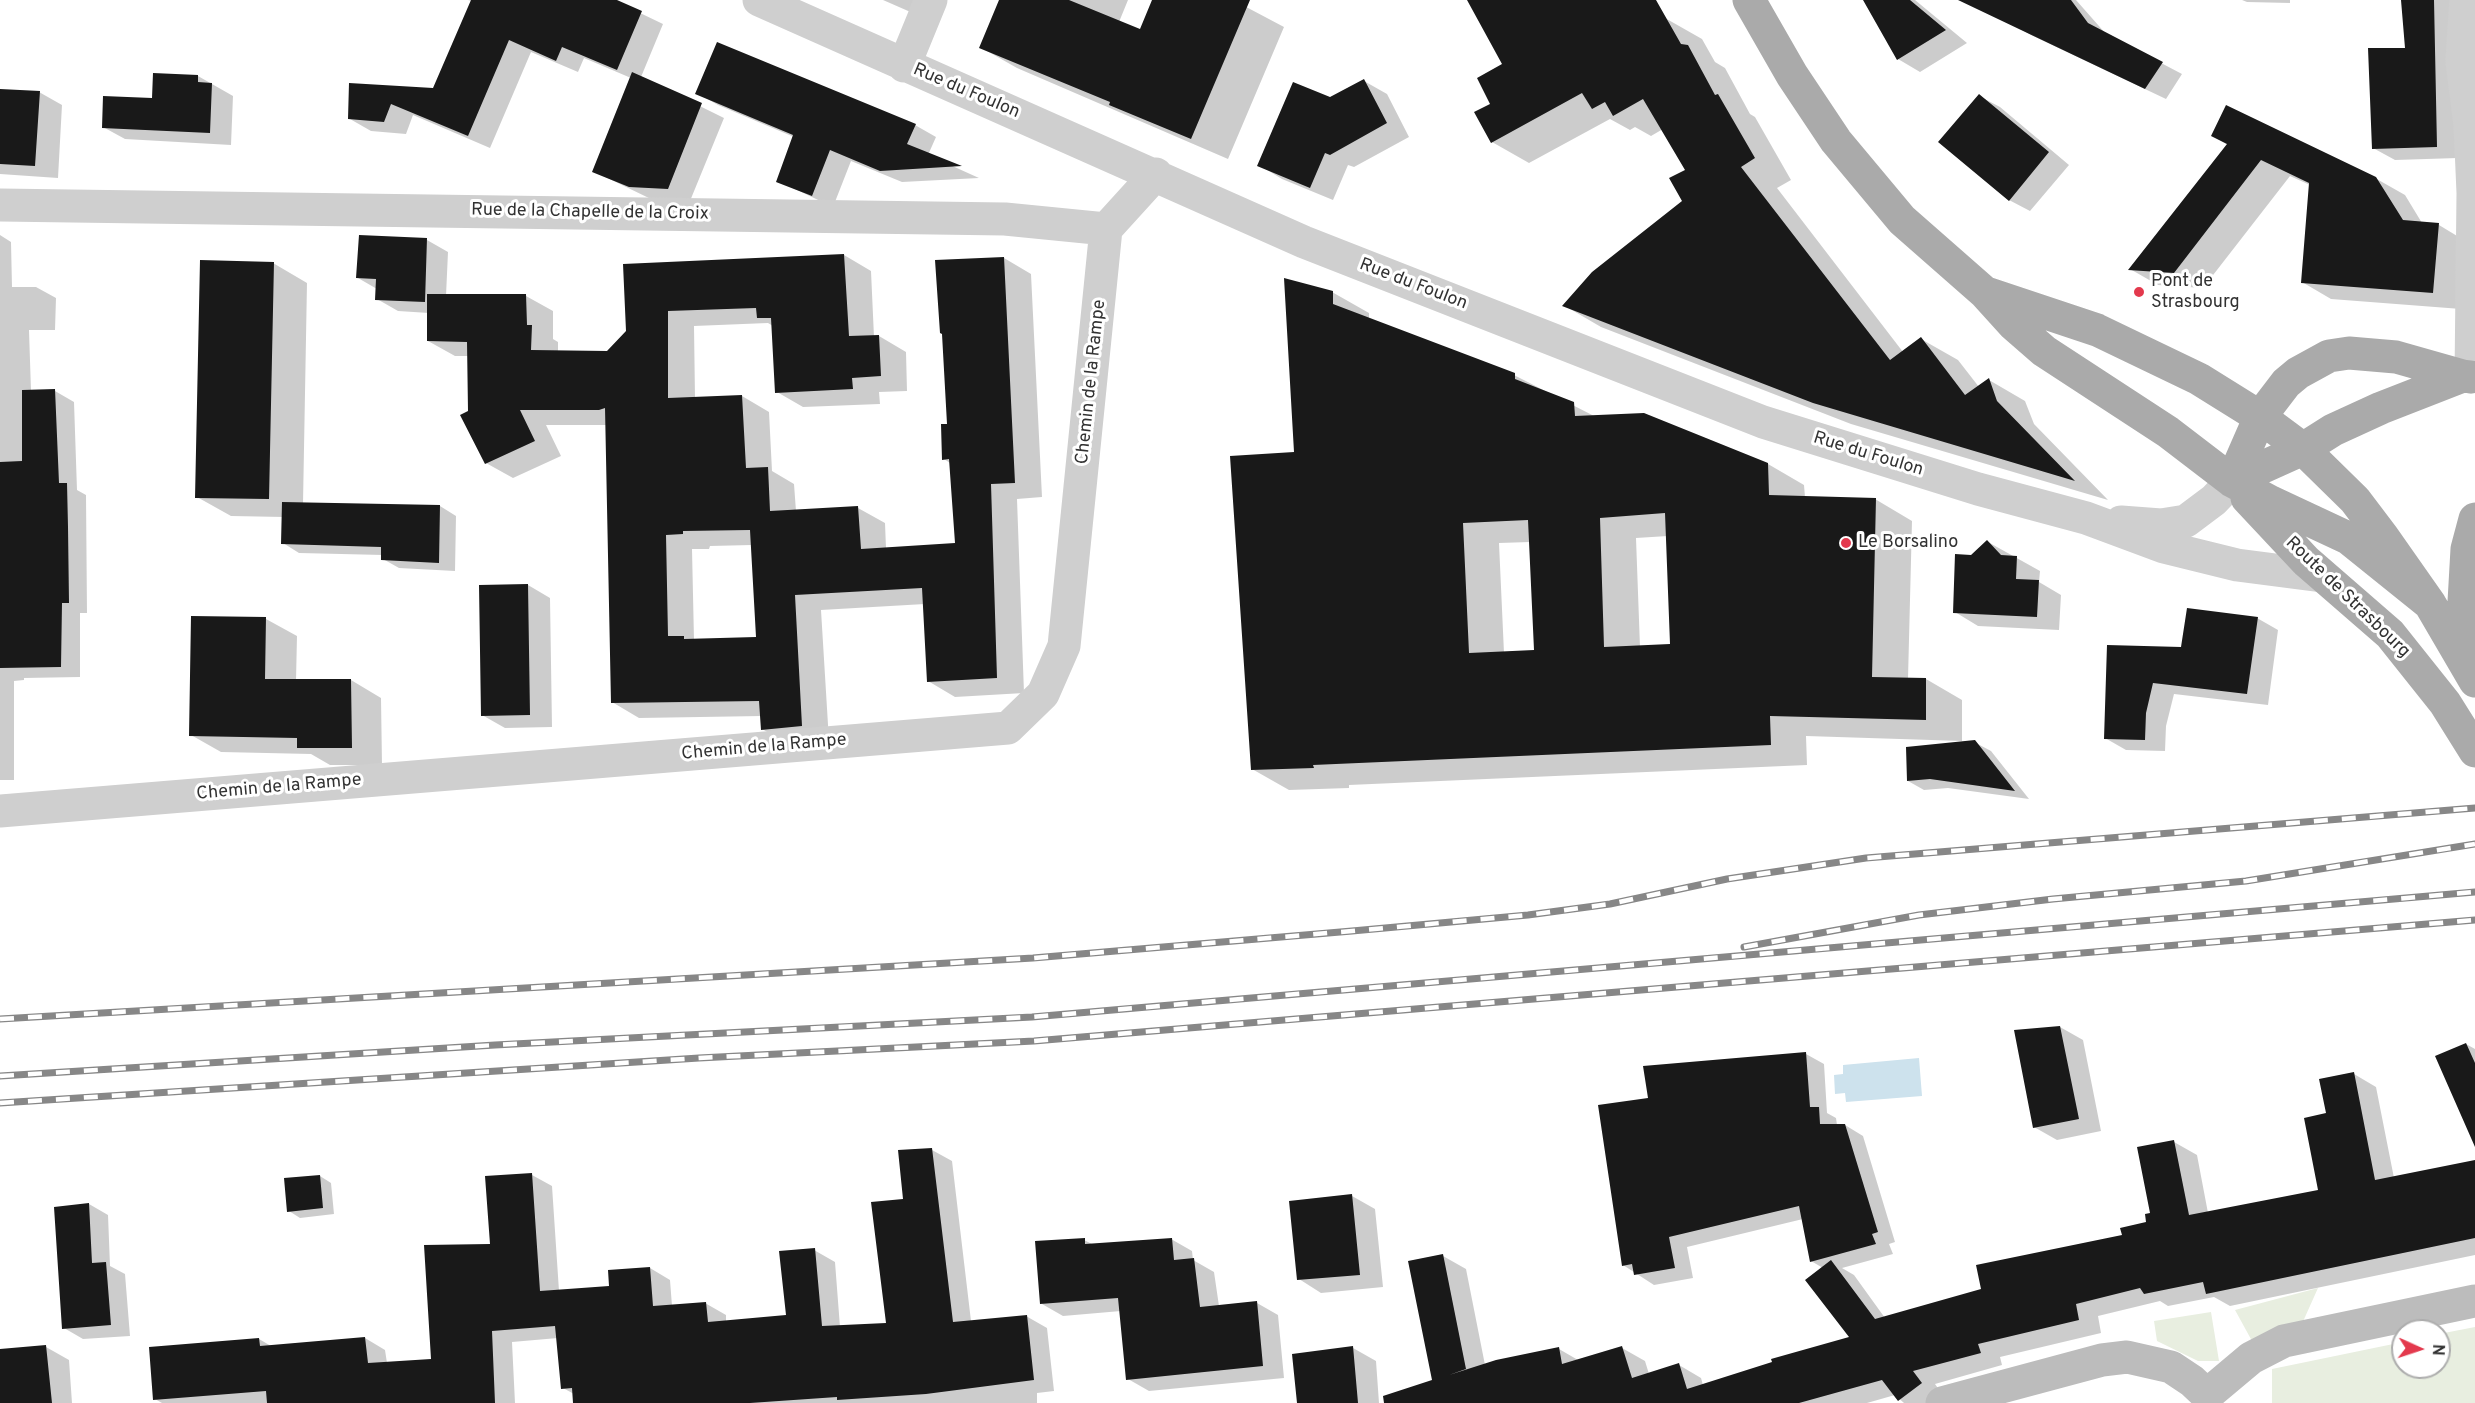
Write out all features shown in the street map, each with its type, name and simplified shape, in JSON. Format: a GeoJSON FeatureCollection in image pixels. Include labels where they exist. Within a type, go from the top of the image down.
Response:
{"type":"FeatureCollection","features":[{"type":"Feature","properties":{"kind":"main road","name":"Route de Strasbourg"},"geometry":{"type":"LineString","coordinates":[[1749,0],[1792,75],[1836,141],[1902,220],[1984,292],[2013,324],[2044,351],[2168,432],[2232,481],[2322,576],[2390,634],[2445,703],[2468,740]]}},
{"type":"Feature","properties":{"kind":"main road","name":"Route de Strasbourg"},"geometry":{"type":"LineString","coordinates":[[1984,292],[2097,330],[2199,379],[2260,417],[2303,449],[2355,500],[2430,604],[2475,681]]}},
{"type":"Feature","properties":{"kind":"main road"},"geometry":{"type":"LineString","coordinates":[[2232,481],[2260,417],[2286,383],[2298,373],[2329,356],[2349,353],[2396,357],[2470,377]]}},
{"type":"Feature","properties":{"kind":"main road"},"geometry":{"type":"LineString","coordinates":[[2232,481],[2303,449],[2339,427],[2470,377]]}},
{"type":"Feature","properties":{"kind":"main road","name":"Route de Strasbourg"},"geometry":{"type":"LineString","coordinates":[[2232,481],[2348,538],[2430,604]]}},
{"type":"Feature","properties":{"kind":"main road"},"geometry":{"type":"LineString","coordinates":[[2475,519],[2467,549],[2464,602],[2475,660]]}},
{"type":"Feature","properties":{"kind":"street","name":"Rue du Foulon"},"geometry":{"type":"LineString","coordinates":[[759,0],[904,66],[1156,174],[1304,242],[1763,422],[1978,489],[2086,518],[2164,547],[2223,563],[2322,576]]}},
{"type":"Feature","properties":{"kind":"street"},"geometry":{"type":"LineString","coordinates":[[904,66],[931,0]]}},
{"type":"Feature","properties":{"kind":"street"},"geometry":{"type":"LineString","coordinates":[[2466,0],[2462,61],[2470,124],[2473,193],[2470,377]]}},
{"type":"Feature","properties":{"kind":"street"},"geometry":{"type":"LineString","coordinates":[[1106,229],[1156,174]]}},
{"type":"Feature","properties":{"kind":"street","name":"Rue de la Chapelle de la Croix"},"geometry":{"type":"LineString","coordinates":[[0,205],[1005,219],[1106,229]]}},
{"type":"Feature","properties":{"kind":"street","name":"Chemin de la Rampe"},"geometry":{"type":"LineString","coordinates":[[0,811],[1008,728],[1043,694],[1064,646],[1106,229]]}},
{"type":"Feature","properties":{"kind":"street","name":"Rue du Foulon"},"geometry":{"type":"LineString","coordinates":[[2086,518],[2161,525],[2186,521],[2214,500],[2232,481]]}},
{"type":"Feature","properties":{"kind":"street"},"geometry":{"type":"LineString","coordinates":[[1942,1403],[2102,1360],[2127,1357],[2171,1367],[2192,1381],[2208,1399],[2251,1358],[2284,1341],[2475,1301]]}},
{"type":"Feature","properties":{"kind":"shaded area"},"geometry":{"type":"Polygon","coordinates":[[[2318,1288],[2301,1326],[2252,1341],[2235,1310],[2318,1288]]]}},
{"type":"Feature","properties":{"kind":"shaded area"},"geometry":{"type":"Polygon","coordinates":[[[2211,1312],[2219,1361],[2198,1361],[2157,1341],[2154,1321],[2211,1312]]]}},
{"type":"Feature","properties":{"kind":"shaded area"},"geometry":{"type":"Polygon","coordinates":[[[2475,1327],[2475,1403],[2272,1403],[2272,1369],[2391,1344],[2391,1379],[2451,1379],[2451,1332],[2475,1327]]]}},
{"type":"Feature","properties":{"kind":"water"},"geometry":{"type":"Polygon","coordinates":[[[1919,1058],[1922,1096],[1846,1102],[1845,1093],[1835,1094],[1834,1075],[1843,1074],[1843,1065],[1919,1058]]]}},
{"type":"Feature","properties":{"kind":"building"},"geometry":{"type":"Polygon","coordinates":[[[471,0],[617,0],[642,11],[617,70],[562,47],[556,61],[509,40],[468,136],[391,104],[384,122],[348,119],[349,83],[433,88],[471,0]]]}},
{"type":"Feature","properties":{"kind":"building"},"geometry":{"type":"Polygon","coordinates":[[[999,0],[1069,0],[1140,29],[1152,0],[1250,0],[1191,139],[1109,105],[1110,102],[979,48],[999,0]]]}},
{"type":"Feature","properties":{"kind":"building"},"geometry":{"type":"Polygon","coordinates":[[[1467,0],[1656,0],[1681,44],[1688,45],[1715,95],[1718,94],[1755,158],[1741,167],[1890,360],[1921,337],[1965,395],[1989,378],[1997,401],[2075,481],[1813,403],[1562,306],[1592,272],[1682,201],[1669,178],[1685,170],[1643,99],[1613,116],[1605,102],[1592,109],[1582,93],[1491,143],[1474,112],[1490,104],[1477,78],[1502,64],[1467,0]]]}},
{"type":"Feature","properties":{"kind":"building"},"geometry":{"type":"Polygon","coordinates":[[[1863,0],[1910,0],[1946,30],[1897,60],[1863,0]]]}},
{"type":"Feature","properties":{"kind":"building"},"geometry":{"type":"Polygon","coordinates":[[[1958,0],[2071,0],[2088,23],[2163,62],[2145,89],[1958,0]]]}},
{"type":"Feature","properties":{"kind":"building"},"geometry":{"type":"Polygon","coordinates":[[[2401,0],[2434,0],[2437,147],[2372,149],[2368,48],[2405,48],[2401,0]]]}},
{"type":"Feature","properties":{"kind":"building"},"geometry":{"type":"Polygon","coordinates":[[[717,42],[916,124],[907,144],[962,166],[880,171],[830,150],[812,196],[776,182],[793,135],[695,94],[717,42]]]}},
{"type":"Feature","properties":{"kind":"building"},"geometry":{"type":"Polygon","coordinates":[[[632,72],[702,103],[668,189],[629,187],[592,172],[632,72]]]}},
{"type":"Feature","properties":{"kind":"building"},"geometry":{"type":"Polygon","coordinates":[[[153,73],[198,75],[198,82],[212,83],[210,133],[102,128],[103,96],[152,98],[153,73]]]}},
{"type":"Feature","properties":{"kind":"building"},"geometry":{"type":"Polygon","coordinates":[[[1364,79],[1387,123],[1330,155],[1325,153],[1310,188],[1257,166],[1293,82],[1330,97],[1364,79]]]}},
{"type":"Feature","properties":{"kind":"building"},"geometry":{"type":"Polygon","coordinates":[[[0,89],[40,91],[35,166],[0,164],[0,89]]]}},
{"type":"Feature","properties":{"kind":"building"},"geometry":{"type":"Polygon","coordinates":[[[1979,94],[2049,152],[2009,201],[1938,142],[1979,94]]]}},
{"type":"Feature","properties":{"kind":"building"},"geometry":{"type":"Polygon","coordinates":[[[2226,105],[2376,177],[2403,220],[2439,223],[2433,293],[2301,283],[2309,183],[2261,160],[2174,273],[2128,270],[2227,144],[2211,136],[2226,105]]]}},
{"type":"Feature","properties":{"kind":"building"},"geometry":{"type":"Polygon","coordinates":[[[359,235],[427,238],[425,302],[375,300],[376,279],[356,278],[359,235]]]}},
{"type":"Feature","properties":{"kind":"building"},"geometry":{"type":"Polygon","coordinates":[[[844,254],[849,336],[879,335],[881,376],[852,378],[853,389],[775,393],[771,318],[757,318],[756,308],[668,311],[668,398],[742,395],[746,468],[768,467],[770,511],[858,506],[861,549],[955,543],[949,459],[942,460],[941,424],[947,424],[935,260],[1004,257],[1015,483],[991,484],[997,678],[927,682],[922,588],[795,595],[802,726],[761,730],[759,701],[611,703],[605,408],[599,410],[520,410],[535,441],[485,464],[460,415],[468,411],[467,342],[427,341],[427,294],[526,294],[527,325],[532,325],[531,350],[607,351],[626,331],[623,264],[844,254]],[[750,530],[683,531],[683,534],[666,535],[668,636],[684,636],[684,639],[756,637],[750,530]]]}},
{"type":"Feature","properties":{"kind":"building"},"geometry":{"type":"Polygon","coordinates":[[[200,260],[274,262],[269,499],[195,498],[200,260]]]}},
{"type":"Feature","properties":{"kind":"building"},"geometry":{"type":"Polygon","coordinates":[[[1284,278],[1333,291],[1333,304],[1515,373],[1515,379],[1574,402],[1575,416],[1644,413],[1768,463],[1769,495],[1876,498],[1872,677],[1926,678],[1926,720],[1770,716],[1771,745],[1313,765],[1314,768],[1251,770],[1230,456],[1294,452],[1284,278]],[[1665,513],[1600,518],[1604,647],[1670,644],[1665,513]],[[1528,520],[1463,523],[1469,653],[1534,650],[1528,520]]]}},
{"type":"Feature","properties":{"kind":"building"},"geometry":{"type":"Polygon","coordinates":[[[55,389],[59,483],[67,483],[68,527],[69,603],[62,603],[61,667],[0,668],[0,462],[22,461],[22,390],[55,389]]]}},
{"type":"Feature","properties":{"kind":"building"},"geometry":{"type":"Polygon","coordinates":[[[282,502],[440,505],[439,563],[381,560],[381,547],[281,544],[282,502]]]}},
{"type":"Feature","properties":{"kind":"building"},"geometry":{"type":"Polygon","coordinates":[[[1987,540],[2001,555],[2017,556],[2016,579],[2039,580],[2037,617],[1953,613],[1955,554],[1971,555],[1987,540]]]}},
{"type":"Feature","properties":{"kind":"building"},"geometry":{"type":"Polygon","coordinates":[[[528,584],[530,715],[481,716],[479,585],[528,584]]]}},
{"type":"Feature","properties":{"kind":"building"},"geometry":{"type":"Polygon","coordinates":[[[2187,608],[2258,617],[2247,694],[2153,683],[2146,713],[2145,740],[2104,739],[2107,645],[2181,647],[2187,608]]]}},
{"type":"Feature","properties":{"kind":"building"},"geometry":{"type":"Polygon","coordinates":[[[191,616],[266,617],[265,679],[351,679],[352,748],[297,748],[297,738],[189,736],[191,616]]]}},
{"type":"Feature","properties":{"kind":"building"},"geometry":{"type":"Polygon","coordinates":[[[1975,740],[2015,791],[1930,779],[1907,781],[1906,747],[1975,740]]]}},
{"type":"Feature","properties":{"kind":"building"},"geometry":{"type":"Polygon","coordinates":[[[2060,1026],[2079,1119],[2033,1128],[2014,1030],[2060,1026]]]}},
{"type":"Feature","properties":{"kind":"building"},"geometry":{"type":"Polygon","coordinates":[[[2466,1043],[2475,1063],[2475,1147],[2435,1056],[2466,1043]]]}},
{"type":"Feature","properties":{"kind":"building"},"geometry":{"type":"Polygon","coordinates":[[[1806,1052],[1810,1107],[1819,1107],[1820,1124],[1845,1124],[1878,1232],[1872,1234],[1876,1244],[1810,1262],[1799,1206],[1669,1237],[1675,1268],[1634,1275],[1632,1264],[1622,1266],[1598,1105],[1648,1098],[1643,1066],[1806,1052]]]}},
{"type":"Feature","properties":{"kind":"building"},"geometry":{"type":"Polygon","coordinates":[[[2354,1072],[2375,1180],[2475,1160],[2475,1238],[2206,1294],[2203,1282],[2144,1294],[2140,1288],[2076,1304],[2079,1320],[1978,1344],[1981,1353],[1913,1371],[1922,1383],[1898,1401],[1882,1380],[1799,1403],[1384,1403],[1383,1396],[1432,1380],[1408,1261],[1443,1254],[1466,1369],[1449,1375],[1496,1360],[1559,1347],[1562,1364],[1622,1346],[1632,1378],[1679,1363],[1687,1389],[1772,1362],[1771,1359],[1849,1337],[1805,1280],[1831,1260],[1875,1319],[1981,1289],[1976,1265],[2122,1235],[2120,1228],[2146,1222],[2145,1214],[2150,1213],[2137,1147],[2174,1140],[2189,1215],[2318,1190],[2304,1118],[2326,1113],[2319,1079],[2354,1072]]]}},
{"type":"Feature","properties":{"kind":"building"},"geometry":{"type":"Polygon","coordinates":[[[932,1148],[953,1322],[1027,1315],[1034,1380],[926,1394],[837,1400],[837,1397],[750,1403],[573,1403],[572,1388],[561,1389],[555,1326],[492,1331],[495,1403],[267,1403],[266,1391],[153,1400],[149,1347],[259,1338],[260,1346],[365,1337],[368,1363],[431,1359],[424,1245],[490,1244],[485,1176],[532,1173],[540,1291],[609,1286],[608,1270],[650,1267],[653,1306],[706,1302],[708,1322],[786,1315],[779,1251],[815,1248],[822,1326],[886,1323],[871,1202],[903,1199],[898,1150],[932,1148]]]}},
{"type":"Feature","properties":{"kind":"building"},"geometry":{"type":"Polygon","coordinates":[[[320,1175],[323,1208],[287,1212],[284,1178],[320,1175]]]}},
{"type":"Feature","properties":{"kind":"building"},"geometry":{"type":"Polygon","coordinates":[[[1352,1194],[1360,1275],[1297,1280],[1289,1201],[1352,1194]]]}},
{"type":"Feature","properties":{"kind":"building"},"geometry":{"type":"Polygon","coordinates":[[[89,1203],[92,1263],[106,1262],[111,1325],[62,1329],[54,1207],[89,1203]]]}},
{"type":"Feature","properties":{"kind":"building"},"geometry":{"type":"Polygon","coordinates":[[[1085,1238],[1085,1244],[1172,1238],[1174,1260],[1194,1258],[1200,1307],[1257,1301],[1263,1366],[1126,1380],[1118,1298],[1040,1304],[1035,1241],[1085,1238]]]}},
{"type":"Feature","properties":{"kind":"building"},"geometry":{"type":"Polygon","coordinates":[[[46,1345],[52,1403],[0,1403],[0,1349],[46,1345]]]}},
{"type":"Feature","properties":{"kind":"building"},"geometry":{"type":"Polygon","coordinates":[[[1353,1346],[1358,1403],[1297,1403],[1292,1354],[1353,1346]]]}},
{"type":"Feature","properties":{"kind":"railway"},"geometry":{"type":"LineString","coordinates":[[0,1019],[1033,958],[1352,931],[1528,915],[1610,904],[1727,879],[1866,858],[2475,808]]}},
{"type":"Feature","properties":{"kind":"railway"},"geometry":{"type":"LineString","coordinates":[[1744,947],[1919,915],[2053,899],[2246,881],[2475,844]]}},
{"type":"Feature","properties":{"kind":"railway"},"geometry":{"type":"LineString","coordinates":[[0,1076],[495,1045],[1032,1017],[2475,892]]}},
{"type":"Feature","properties":{"kind":"railway"},"geometry":{"type":"LineString","coordinates":[[0,1103],[699,1058],[1034,1041],[2475,920]]}},
{"type":"Feature","properties":{"kind":"place","name":"Pont de Strasbourg"},"geometry":{"type":"Point","coordinates":[2139,292]}},
{"type":"Feature","properties":{"kind":"place","name":"Le Borsalino"},"geometry":{"type":"Point","coordinates":[1846,543]}}]}
